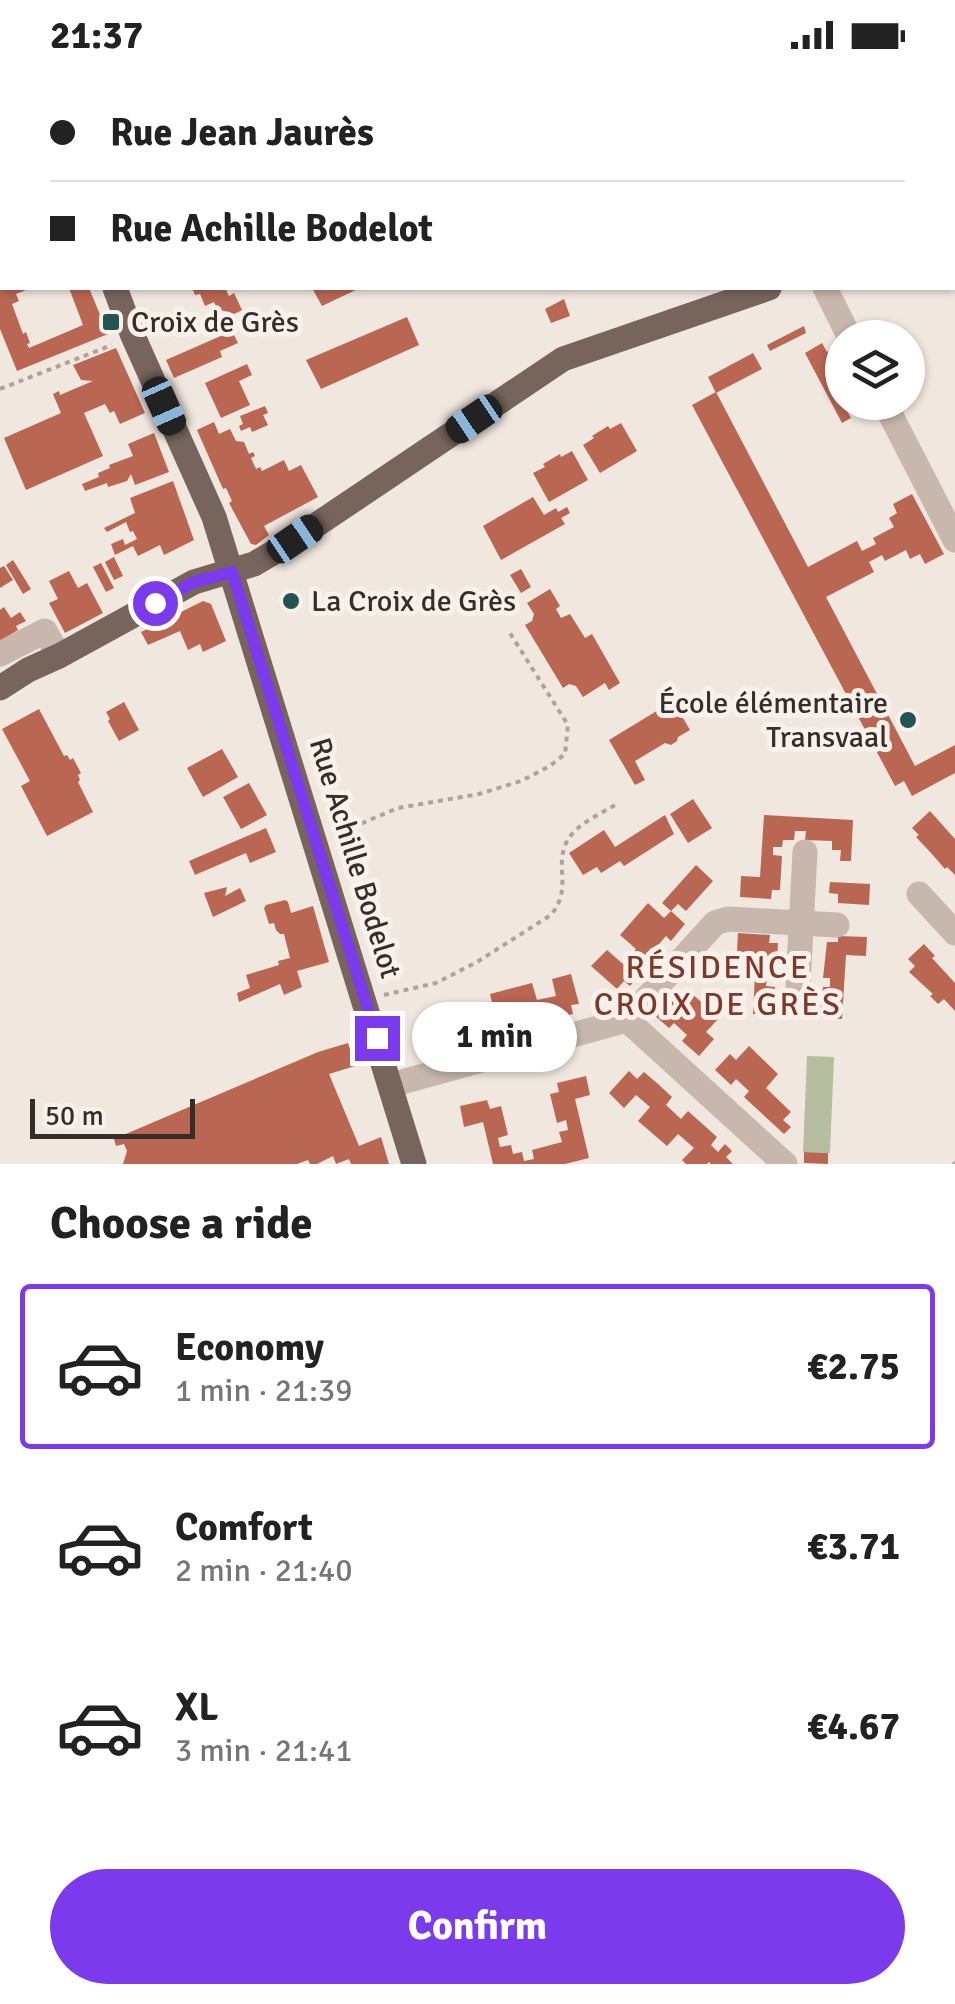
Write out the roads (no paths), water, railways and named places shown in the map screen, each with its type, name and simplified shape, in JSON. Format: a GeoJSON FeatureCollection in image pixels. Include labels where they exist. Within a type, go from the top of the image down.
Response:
{"type":"FeatureCollection","features":[{"type":"Feature","properties":{"kind":"main road","name":"Rue Achille Bodelot"},"geometry":{"type":"LineString","coordinates":[[115,290],[214,517],[414,1164]]}},
{"type":"Feature","properties":{"kind":"main road"},"geometry":{"type":"LineString","coordinates":[[0,688],[194,582],[254,564],[563,359],[763,290]]}},
{"type":"Feature","properties":{"kind":"street"},"geometry":{"type":"LineString","coordinates":[[826,290],[841,320]]}},
{"type":"Feature","properties":{"kind":"street"},"geometry":{"type":"LineString","coordinates":[[893,420],[955,540]]}},
{"type":"Feature","properties":{"kind":"street"},"geometry":{"type":"LineString","coordinates":[[0,654],[45,631],[59,656]]}},
{"type":"Feature","properties":{"kind":"street"},"geometry":{"type":"LineString","coordinates":[[798,985],[805,852]]}},
{"type":"Feature","properties":{"kind":"street"},"geometry":{"type":"LineString","coordinates":[[918,894],[955,932]]}},
{"type":"Feature","properties":{"kind":"street"},"geometry":{"type":"LineString","coordinates":[[391,1085],[628,1020],[715,924],[728,918],[837,925]]}},
{"type":"Feature","properties":{"kind":"street"},"geometry":{"type":"LineString","coordinates":[[628,1020],[785,1164]]}},
{"type":"Feature","properties":{"kind":"place","name":"Croix de Grès"},"geometry":{"type":"Point","coordinates":[111,322]}},
{"type":"Feature","properties":{"kind":"place","name":"La Croix de Grès"},"geometry":{"type":"Point","coordinates":[291,601]}},
{"type":"Feature","properties":{"kind":"place","name":"École élémentaire Transvaal"},"geometry":{"type":"Point","coordinates":[908,720]}},
{"type":"Feature","properties":{"kind":"district","name":"RÉSIDENCE CROIX DE GRÈS"},"geometry":{"type":"Point","coordinates":[718,986]}}]}
